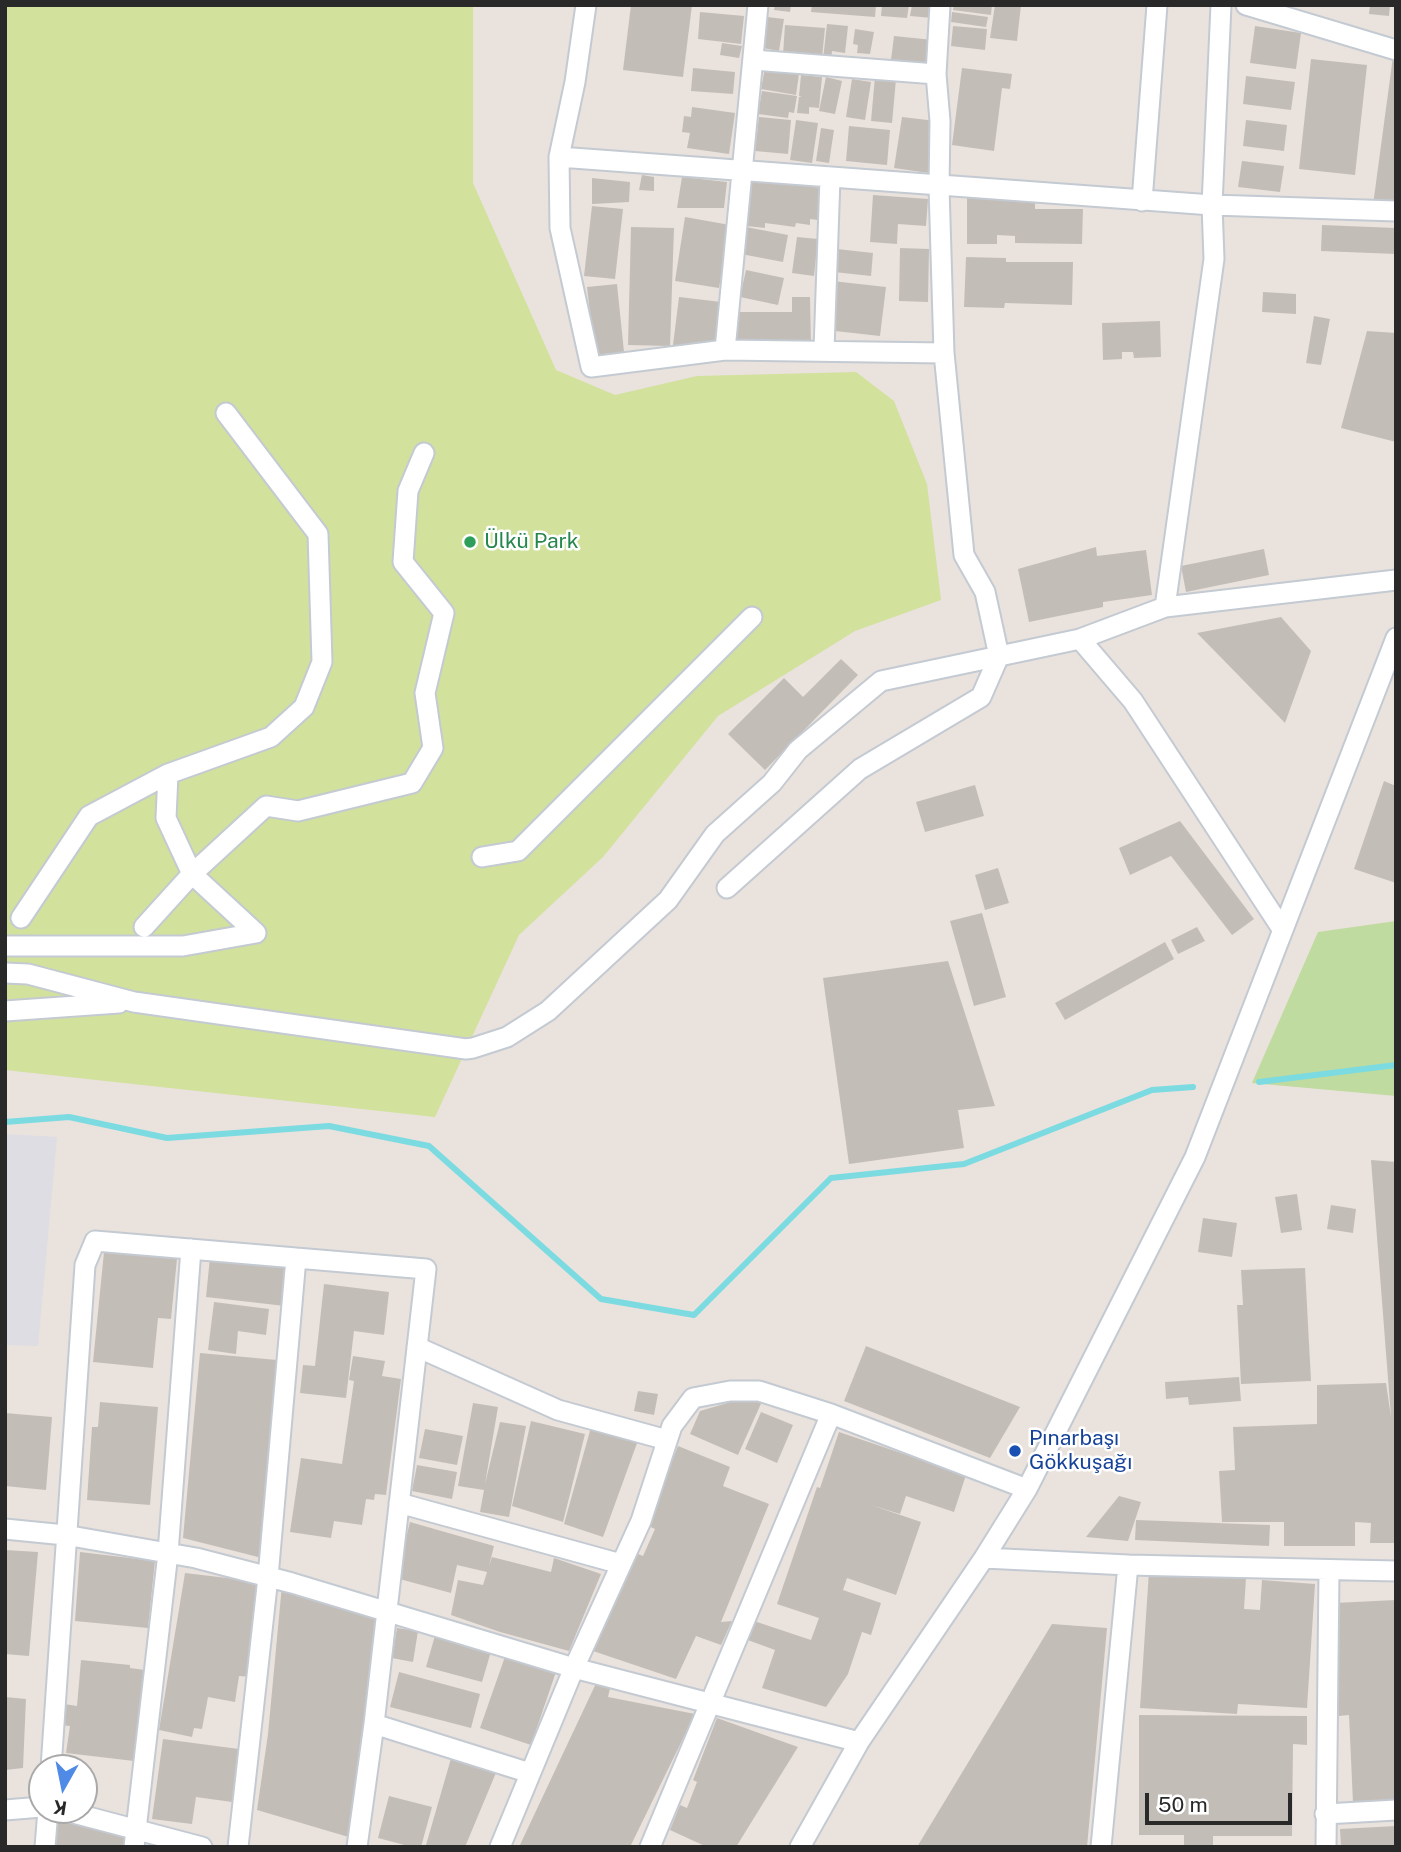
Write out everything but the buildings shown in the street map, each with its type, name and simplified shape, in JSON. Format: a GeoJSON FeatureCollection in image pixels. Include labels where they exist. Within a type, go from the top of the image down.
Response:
{"type":"FeatureCollection","features":[{"type":"Feature","properties":{"kind":"street"},"geometry":{"type":"LineString","coordinates":[[586,5],[575,82],[559,157],[560,228],[591,367],[725,350],[944,353]]}},
{"type":"Feature","properties":{"kind":"street"},"geometry":{"type":"LineString","coordinates":[[725,350],[758,5]]}},
{"type":"Feature","properties":{"kind":"street"},"geometry":{"type":"LineString","coordinates":[[727,888],[860,769],[981,696],[999,656],[985,592],[964,555],[944,353],[939,187],[940,121],[936,75],[940,5]]}},
{"type":"Feature","properties":{"kind":"street"},"geometry":{"type":"LineString","coordinates":[[1142,201],[1157,5]]}},
{"type":"Feature","properties":{"kind":"street"},"geometry":{"type":"LineString","coordinates":[[1165,607],[1214,259],[1212,205],[1221,5]]}},
{"type":"Feature","properties":{"kind":"street"},"geometry":{"type":"LineString","coordinates":[[1246,5],[1396,50]]}},
{"type":"Feature","properties":{"kind":"street"},"geometry":{"type":"LineString","coordinates":[[753,60],[936,75]]}},
{"type":"Feature","properties":{"kind":"street"},"geometry":{"type":"LineString","coordinates":[[559,157],[1142,201],[1396,211]]}},
{"type":"Feature","properties":{"kind":"street"},"geometry":{"type":"LineString","coordinates":[[824,350],[830,178]]}},
{"type":"Feature","properties":{"kind":"street"},"geometry":{"type":"LineString","coordinates":[[21,918],[89,817],[168,774],[271,737],[304,707],[322,662],[318,534],[226,413]]}},
{"type":"Feature","properties":{"kind":"street"},"geometry":{"type":"LineString","coordinates":[[144,927],[192,874],[266,806],[298,811],[412,783],[433,748],[425,693],[444,613],[402,562],[408,491],[424,453]]}},
{"type":"Feature","properties":{"kind":"street"},"geometry":{"type":"LineString","coordinates":[[5,972],[28,974],[134,1002],[466,1049],[507,1037],[548,1011],[668,900],[715,834],[772,783],[798,750],[881,681],[1080,639],[1165,607],[1396,580]]}},
{"type":"Feature","properties":{"kind":"street"},"geometry":{"type":"LineString","coordinates":[[482,857],[518,851],[752,617]]}},
{"type":"Feature","properties":{"kind":"street"},"geometry":{"type":"LineString","coordinates":[[800,1847],[859,1742],[984,1558],[1027,1489],[1195,1157],[1396,638]]}},
{"type":"Feature","properties":{"kind":"street"},"geometry":{"type":"LineString","coordinates":[[1080,639],[1133,701],[1282,929]]}},
{"type":"Feature","properties":{"kind":"street"},"geometry":{"type":"LineString","coordinates":[[5,946],[183,946],[256,933],[192,874],[166,818],[168,774]]}},
{"type":"Feature","properties":{"kind":"street"},"geometry":{"type":"LineString","coordinates":[[5,1011],[134,1002]]}},
{"type":"Feature","properties":{"kind":"street"},"geometry":{"type":"LineString","coordinates":[[52,1754],[85,1265],[95,1241],[426,1269],[374,1724],[357,1847]]}},
{"type":"Feature","properties":{"kind":"street"},"geometry":{"type":"LineString","coordinates":[[135,1838],[168,1553],[191,1249]]}},
{"type":"Feature","properties":{"kind":"street"},"geometry":{"type":"LineString","coordinates":[[238,1847],[268,1577],[296,1258]]}},
{"type":"Feature","properties":{"kind":"street"},"geometry":{"type":"LineString","coordinates":[[417,1347],[558,1410],[667,1440]]}},
{"type":"Feature","properties":{"kind":"street"},"geometry":{"type":"LineString","coordinates":[[500,1847],[574,1668],[641,1521],[672,1426],[692,1398],[730,1391],[759,1391],[831,1414],[1027,1489]]}},
{"type":"Feature","properties":{"kind":"street"},"geometry":{"type":"LineString","coordinates":[[650,1847],[831,1414]]}},
{"type":"Feature","properties":{"kind":"street"},"geometry":{"type":"LineString","coordinates":[[399,1503],[621,1564]]}},
{"type":"Feature","properties":{"kind":"street"},"geometry":{"type":"LineString","coordinates":[[5,1529],[65,1535],[196,1558],[387,1611],[574,1668],[859,1742]]}},
{"type":"Feature","properties":{"kind":"street"},"geometry":{"type":"LineString","coordinates":[[984,1558],[1128,1565],[1396,1571]]}},
{"type":"Feature","properties":{"kind":"street"},"geometry":{"type":"LineString","coordinates":[[1101,1847],[1128,1565]]}},
{"type":"Feature","properties":{"kind":"street"},"geometry":{"type":"LineString","coordinates":[[1326,1847],[1329,1571]]}},
{"type":"Feature","properties":{"kind":"street"},"geometry":{"type":"LineString","coordinates":[[374,1724],[530,1773]]}},
{"type":"Feature","properties":{"kind":"street"},"geometry":{"type":"LineString","coordinates":[[5,1810],[28,1808]]}},
{"type":"Feature","properties":{"kind":"street"},"geometry":{"type":"LineString","coordinates":[[1325,1814],[1396,1810]]}},
{"type":"Feature","properties":{"kind":"street"},"geometry":{"type":"LineString","coordinates":[[45,1847],[47,1824]]}},
{"type":"Feature","properties":{"kind":"street"},"geometry":{"type":"LineString","coordinates":[[98,1824],[135,1838],[202,1847]]}},
{"type":"Feature","properties":{"kind":"shaded area"},"geometry":{"type":"Polygon","coordinates":[[[5,1134],[57,1137],[38,1346],[5,1345],[5,1134]]]}},
{"type":"Feature","properties":{"kind":"green space","name":"Ülkü Park"},"geometry":{"type":"Polygon","coordinates":[[[5,5],[473,5],[473,183],[556,370],[615,395],[697,376],[856,372],[894,401],[927,484],[941,600],[855,631],[718,716],[603,857],[519,935],[435,1117],[5,1070],[5,5]]]}},
{"type":"Feature","properties":{"kind":"green space"},"geometry":{"type":"Polygon","coordinates":[[[1396,921],[1396,1096],[1252,1083],[1318,932],[1396,921]]]}},
{"type":"Feature","properties":{"kind":"waterway"},"geometry":{"type":"LineString","coordinates":[[1259,1082],[1396,1065]]}},
{"type":"Feature","properties":{"kind":"waterway"},"geometry":{"type":"LineString","coordinates":[[5,1122],[69,1117],[167,1138],[329,1126],[429,1146],[601,1299],[694,1315],[831,1178],[964,1164],[1152,1090],[1193,1087]]}},
{"type":"Feature","properties":{"kind":"place","name":"Ülkü Park"},"geometry":{"type":"Point","coordinates":[470,542]}},
{"type":"Feature","properties":{"kind":"place","name":"Pınarbaşı Gökkuşağı"},"geometry":{"type":"Point","coordinates":[1015,1451]}}]}
